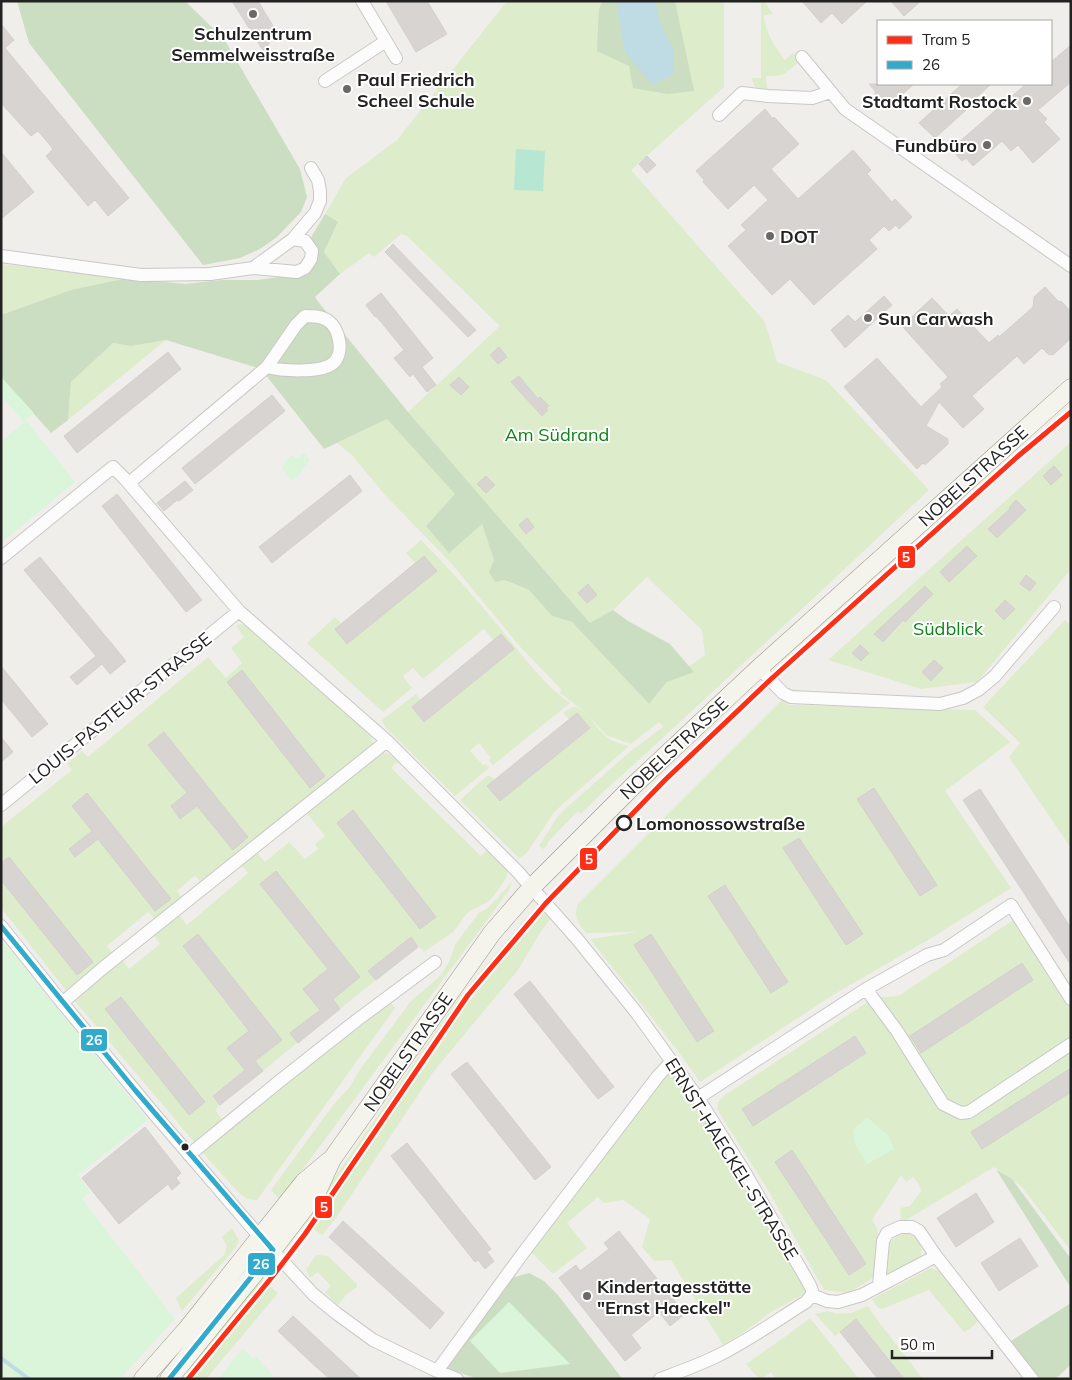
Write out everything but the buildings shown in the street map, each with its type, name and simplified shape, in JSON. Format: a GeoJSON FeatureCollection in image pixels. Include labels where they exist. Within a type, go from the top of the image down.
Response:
{"type":"FeatureCollection","features":[{"type":"Feature","properties":{"kind":"main road","name":"NOBELSTRASSE"},"geometry":{"type":"LineString","coordinates":[[169,1379],[318,1192],[332,1159],[492,933],[532,887],[633,786],[759,668],[1071,388]]}},
{"type":"Feature","properties":{"kind":"main road","name":"NOBELSTRASSE"},"geometry":{"type":"LineString","coordinates":[[143,1379],[187,1329],[304,1182],[332,1159]]}},
{"type":"Feature","properties":{"kind":"street"},"geometry":{"type":"LineString","coordinates":[[362,1],[396,58]]}},
{"type":"Feature","properties":{"kind":"street"},"geometry":{"type":"LineString","coordinates":[[325,81],[386,42]]}},
{"type":"Feature","properties":{"kind":"street"},"geometry":{"type":"LineString","coordinates":[[802,58],[844,108],[1071,266]]}},
{"type":"Feature","properties":{"kind":"street"},"geometry":{"type":"LineString","coordinates":[[719,115],[742,93],[812,98],[830,92]]}},
{"type":"Feature","properties":{"kind":"street"},"geometry":{"type":"LineString","coordinates":[[253,268],[293,239],[315,213],[320,201],[320,191],[318,180],[311,168]]}},
{"type":"Feature","properties":{"kind":"street"},"geometry":{"type":"LineString","coordinates":[[1,256],[141,275],[210,274],[253,268],[297,272],[305,268],[312,260],[312,251],[305,241],[293,239]]}},
{"type":"Feature","properties":{"kind":"street"},"geometry":{"type":"LineString","coordinates":[[129,483],[267,368],[296,325],[305,316],[317,316],[329,321],[337,331],[340,350],[333,364],[318,370],[267,368]]}},
{"type":"Feature","properties":{"kind":"street"},"geometry":{"type":"LineString","coordinates":[[1,558],[113,467],[129,483],[239,611],[387,741],[532,887]]}},
{"type":"Feature","properties":{"kind":"street"},"geometry":{"type":"LineString","coordinates":[[759,668],[783,693],[791,697],[940,704],[962,698],[978,690],[996,676],[1054,607]]}},
{"type":"Feature","properties":{"kind":"street","name":"LOUIS-PASTEUR-STRASSE"},"geometry":{"type":"LineString","coordinates":[[1,805],[239,611]]}},
{"type":"Feature","properties":{"kind":"street"},"geometry":{"type":"LineString","coordinates":[[62,1003],[103,968],[387,741]]}},
{"type":"Feature","properties":{"kind":"street","name":"ERNST-HAECKEL-STRASSE"},"geometry":{"type":"LineString","coordinates":[[532,887],[594,959],[636,1012],[698,1098],[744,1171],[807,1280],[812,1290],[812,1295]]}},
{"type":"Feature","properties":{"kind":"street"},"geometry":{"type":"LineString","coordinates":[[698,1098],[866,989],[927,954],[944,950],[1011,905],[1071,999]]}},
{"type":"Feature","properties":{"kind":"street"},"geometry":{"type":"LineString","coordinates":[[1,926],[62,1003],[189,1155],[260,1237],[313,1294],[373,1340],[456,1379]]}},
{"type":"Feature","properties":{"kind":"street"},"geometry":{"type":"LineString","coordinates":[[189,1155],[356,1020],[435,962]]}},
{"type":"Feature","properties":{"kind":"street"},"geometry":{"type":"LineString","coordinates":[[866,989],[897,1031],[943,1104],[961,1113],[968,1112],[1071,1044]]}},
{"type":"Feature","properties":{"kind":"street"},"geometry":{"type":"LineString","coordinates":[[437,1371],[548,1219],[658,1076],[672,1061]]}},
{"type":"Feature","properties":{"kind":"street"},"geometry":{"type":"LineString","coordinates":[[878,1286],[883,1241],[887,1233],[900,1227],[912,1227],[919,1231],[936,1256],[1032,1379]]}},
{"type":"Feature","properties":{"kind":"street"},"geometry":{"type":"LineString","coordinates":[[660,1379],[718,1356],[806,1302],[812,1295],[827,1301],[838,1302],[862,1295],[936,1256]]}},
{"type":"Feature","properties":{"kind":"green space"},"geometry":{"type":"Polygon","coordinates":[[[17,1],[185,1],[224,39],[300,169],[307,197],[301,212],[277,237],[260,249],[240,258],[203,265],[29,43],[17,1]]]}},
{"type":"Feature","properties":{"kind":"green space","name":"Am Südrand"},"geometry":{"type":"Polygon","coordinates":[[[507,1],[724,1],[724,87],[631,170],[765,322],[777,362],[826,380],[929,490],[581,814],[578,811],[543,849],[539,846],[558,816],[632,750],[663,727],[659,722],[631,744],[606,735],[589,716],[598,728],[610,739],[629,746],[555,811],[526,854],[519,858],[460,800],[487,776],[490,776],[495,779],[487,786],[500,801],[590,728],[577,713],[569,719],[563,713],[576,707],[588,714],[560,693],[561,689],[523,650],[451,563],[385,495],[352,455],[337,443],[387,419],[456,494],[426,526],[449,552],[482,524],[494,560],[489,572],[503,580],[529,590],[552,616],[572,622],[649,704],[667,682],[705,655],[702,630],[647,577],[613,610],[591,624],[408,412],[500,326],[407,236],[401,234],[374,257],[369,253],[340,274],[324,252],[338,223],[325,214],[346,178],[397,140],[507,1]]]}},
{"type":"Feature","properties":{"kind":"green space"},"geometry":{"type":"Polygon","coordinates":[[[603,1],[675,1],[694,91],[668,94],[633,88],[629,66],[597,51],[599,9],[603,1]]]}},
{"type":"Feature","properties":{"kind":"green space"},"geometry":{"type":"Polygon","coordinates":[[[753,1],[764,1],[773,14],[764,15],[766,27],[774,45],[785,60],[793,53],[800,61],[782,75],[766,76],[767,89],[755,87],[752,78],[761,78],[761,3],[753,3],[753,1]]]}},
{"type":"Feature","properties":{"kind":"green space"},"geometry":{"type":"Polygon","coordinates":[[[516,149],[545,151],[543,191],[514,190],[516,149]]]}},
{"type":"Feature","properties":{"kind":"green space"},"geometry":{"type":"Polygon","coordinates":[[[325,214],[338,222],[324,252],[340,274],[315,297],[320,304],[408,412],[590,623],[613,610],[628,621],[670,644],[694,672],[667,682],[649,704],[572,622],[552,616],[529,590],[504,580],[495,582],[489,572],[494,560],[482,524],[449,553],[426,526],[455,494],[387,419],[324,449],[261,369],[166,340],[131,346],[113,343],[71,382],[68,420],[51,433],[1,377],[1,315],[71,290],[127,278],[185,284],[221,280],[295,278],[307,274],[317,262],[315,248],[310,239],[325,214]]]}},
{"type":"Feature","properties":{"kind":"green space"},"geometry":{"type":"Polygon","coordinates":[[[1,264],[127,278],[71,290],[1,315],[1,264]]]}},
{"type":"Feature","properties":{"kind":"green space"},"geometry":{"type":"Polygon","coordinates":[[[166,340],[68,420],[71,382],[113,343],[131,346],[166,340]]]}},
{"type":"Feature","properties":{"kind":"green space"},"geometry":{"type":"Polygon","coordinates":[[[1,377],[34,413],[26,420],[75,482],[1,543],[1,442],[24,422],[1,396],[1,377]]]}},
{"type":"Feature","properties":{"kind":"green space","name":"Südblick"},"geometry":{"type":"Polygon","coordinates":[[[1071,442],[1071,569],[977,682],[921,689],[828,660],[1071,442]]]}},
{"type":"Feature","properties":{"kind":"green space"},"geometry":{"type":"Polygon","coordinates":[[[304,453],[309,462],[292,481],[282,469],[286,460],[293,455],[297,459],[304,453]]]}},
{"type":"Feature","properties":{"kind":"green space"},"geometry":{"type":"Polygon","coordinates":[[[421,540],[468,591],[539,676],[570,703],[493,765],[489,760],[491,758],[479,743],[470,751],[483,765],[486,764],[489,768],[455,796],[385,727],[382,720],[416,694],[420,700],[412,707],[425,722],[513,649],[501,634],[493,640],[484,629],[423,679],[413,668],[403,676],[412,688],[383,712],[307,643],[335,617],[341,623],[335,629],[347,644],[437,571],[415,563],[406,553],[421,540]]]}},
{"type":"Feature","properties":{"kind":"green space"},"geometry":{"type":"Polygon","coordinates":[[[1065,620],[1071,625],[1071,848],[1009,757],[1020,743],[983,707],[1065,620]]]}},
{"type":"Feature","properties":{"kind":"green space"},"geometry":{"type":"Polygon","coordinates":[[[241,624],[247,626],[371,736],[373,744],[371,749],[202,885],[196,876],[193,877],[177,891],[183,899],[156,920],[148,912],[107,946],[114,955],[68,993],[1,908],[1,827],[72,770],[67,764],[82,751],[88,757],[208,657],[226,678],[242,663],[231,648],[244,637],[236,626],[241,624]]]}},
{"type":"Feature","properties":{"kind":"green space"},"geometry":{"type":"Polygon","coordinates":[[[782,700],[790,705],[975,710],[1010,742],[945,791],[1011,888],[928,940],[836,993],[700,1082],[590,939],[638,932],[586,933],[577,920],[576,913],[578,904],[782,700]]]}},
{"type":"Feature","properties":{"kind":"green space"},"geometry":{"type":"Polygon","coordinates":[[[382,753],[387,753],[398,761],[391,768],[481,856],[488,850],[508,871],[506,878],[489,901],[468,912],[453,932],[424,952],[410,937],[368,971],[376,980],[340,1009],[332,999],[291,1033],[298,1042],[263,1071],[255,1062],[213,1095],[220,1105],[215,1110],[224,1122],[195,1143],[74,1000],[121,959],[129,969],[160,944],[153,934],[178,914],[187,925],[248,873],[241,865],[257,853],[265,862],[289,842],[305,859],[318,849],[315,844],[325,836],[305,811],[382,753]]]}},
{"type":"Feature","properties":{"kind":"green space"},"geometry":{"type":"Polygon","coordinates":[[[512,882],[510,889],[280,1200],[271,1190],[334,1104],[349,1088],[361,1068],[411,1001],[439,977],[448,964],[456,943],[479,913],[488,908],[512,882]]]}},
{"type":"Feature","properties":{"kind":"green space"},"geometry":{"type":"Polygon","coordinates":[[[544,914],[551,918],[518,970],[434,1071],[336,1218],[322,1235],[304,1222],[462,994],[527,917],[544,914]]]}},
{"type":"Feature","properties":{"kind":"green space"},"geometry":{"type":"Polygon","coordinates":[[[1018,917],[1071,999],[1071,1251],[1021,1186],[994,1167],[901,1223],[900,1208],[910,1206],[921,1191],[919,1184],[913,1177],[906,1182],[901,1175],[872,1220],[877,1228],[878,1237],[873,1278],[848,1293],[824,1290],[768,1190],[717,1109],[718,1102],[725,1095],[874,998],[898,996],[1018,917]]]}},
{"type":"Feature","properties":{"kind":"green space"},"geometry":{"type":"Polygon","coordinates":[[[1,939],[148,1120],[78,1175],[90,1192],[82,1199],[175,1319],[120,1379],[1,1379],[1,939]]]}},
{"type":"Feature","properties":{"kind":"green space"},"geometry":{"type":"Polygon","coordinates":[[[391,1003],[395,1008],[257,1200],[247,1199],[237,1191],[203,1153],[206,1145],[391,1003]]]}},
{"type":"Feature","properties":{"kind":"green space"},"geometry":{"type":"Polygon","coordinates":[[[674,1074],[708,1125],[808,1292],[771,1312],[723,1345],[671,1260],[654,1261],[642,1247],[650,1219],[623,1200],[604,1203],[598,1197],[567,1223],[587,1248],[553,1274],[529,1250],[664,1075],[674,1074]]]}},
{"type":"Feature","properties":{"kind":"green space"},"geometry":{"type":"Polygon","coordinates":[[[867,1117],[888,1135],[894,1149],[867,1164],[855,1144],[853,1130],[867,1117]]]}},
{"type":"Feature","properties":{"kind":"green space"},"geometry":{"type":"Polygon","coordinates":[[[997,1171],[1012,1179],[1071,1259],[1071,1288],[997,1171]]]}},
{"type":"Feature","properties":{"kind":"green space"},"geometry":{"type":"Polygon","coordinates":[[[232,1228],[239,1241],[236,1247],[182,1311],[176,1298],[224,1255],[227,1246],[222,1237],[232,1228]]]}},
{"type":"Feature","properties":{"kind":"green space"},"geometry":{"type":"Polygon","coordinates":[[[907,1233],[919,1242],[921,1256],[914,1263],[885,1276],[890,1243],[899,1235],[907,1233]]]}},
{"type":"Feature","properties":{"kind":"green space"},"geometry":{"type":"Polygon","coordinates":[[[316,1255],[328,1256],[357,1284],[357,1287],[346,1295],[338,1305],[325,1292],[331,1286],[318,1272],[310,1278],[306,1270],[316,1255]]]}},
{"type":"Feature","properties":{"kind":"green space"},"geometry":{"type":"Polygon","coordinates":[[[931,1268],[942,1272],[979,1320],[970,1329],[964,1332],[929,1290],[882,1309],[878,1308],[872,1299],[931,1268]]]}},
{"type":"Feature","properties":{"kind":"green space"},"geometry":{"type":"Polygon","coordinates":[[[529,1273],[544,1281],[558,1295],[621,1377],[620,1379],[478,1379],[443,1367],[511,1278],[529,1273]]]}},
{"type":"Feature","properties":{"kind":"green space"},"geometry":{"type":"Polygon","coordinates":[[[260,1278],[278,1293],[206,1379],[195,1379],[184,1370],[260,1278]]]}},
{"type":"Feature","properties":{"kind":"green space"},"geometry":{"type":"Polygon","coordinates":[[[509,1302],[570,1364],[500,1373],[470,1341],[509,1302]]]}},
{"type":"Feature","properties":{"kind":"green space"},"geometry":{"type":"Polygon","coordinates":[[[1071,1303],[1071,1364],[1054,1379],[1042,1379],[1033,1373],[1011,1341],[1071,1303]]]}},
{"type":"Feature","properties":{"kind":"green space"},"geometry":{"type":"Polygon","coordinates":[[[868,1306],[923,1379],[904,1379],[856,1319],[835,1336],[815,1314],[828,1311],[836,1314],[851,1313],[868,1306]]]}},
{"type":"Feature","properties":{"kind":"green space"},"geometry":{"type":"Polygon","coordinates":[[[810,1318],[859,1379],[776,1379],[771,1372],[762,1379],[759,1379],[746,1364],[810,1318]]]}},
{"type":"Feature","properties":{"kind":"green space"},"geometry":{"type":"Polygon","coordinates":[[[243,1348],[253,1358],[256,1356],[276,1379],[218,1379],[243,1348]]]}},
{"type":"Feature","properties":{"kind":"water"},"geometry":{"type":"Polygon","coordinates":[[[620,1],[655,1],[660,24],[674,50],[674,74],[652,85],[625,52],[617,8],[620,1]]]}},
{"type":"Feature","properties":{"kind":"waterway"},"geometry":{"type":"LineString","coordinates":[[1,1358],[29,1379]]}},
{"type":"Feature","properties":{"kind":"tram line","name":"5"},"geometry":{"type":"LineString","coordinates":[[188,1379],[305,1234],[468,995],[546,903],[665,780],[770,680],[1017,457],[1071,412]]}},
{"type":"Feature","properties":{"kind":"transit line","name":"26"},"geometry":{"type":"LineString","coordinates":[[1,926],[135,1090],[273,1250],[169,1379]]}},
{"type":"Feature","properties":{"kind":"place","name":"Schulzentrum Semmelweisstraße"},"geometry":{"type":"Point","coordinates":[253,14]}},
{"type":"Feature","properties":{"kind":"place","name":"Paul Friedrich Scheel Schule"},"geometry":{"type":"Point","coordinates":[347,89]}},
{"type":"Feature","properties":{"kind":"place","name":"Stadtamt Rostock"},"geometry":{"type":"Point","coordinates":[1027,101]}},
{"type":"Feature","properties":{"kind":"place","name":"Fundbüro"},"geometry":{"type":"Point","coordinates":[987,145]}},
{"type":"Feature","properties":{"kind":"place","name":"DOT"},"geometry":{"type":"Point","coordinates":[770,236]}},
{"type":"Feature","properties":{"kind":"place","name":"Sun Carwash"},"geometry":{"type":"Point","coordinates":[868,318]}},
{"type":"Feature","properties":{"kind":"place","name":"Lomonossowstraße"},"geometry":{"type":"Point","coordinates":[624,823]}},
{"type":"Feature","properties":{"kind":"place","name":"Kindertagesstätte \"Ernst Haeckel\""},"geometry":{"type":"Point","coordinates":[587,1296]}}]}
